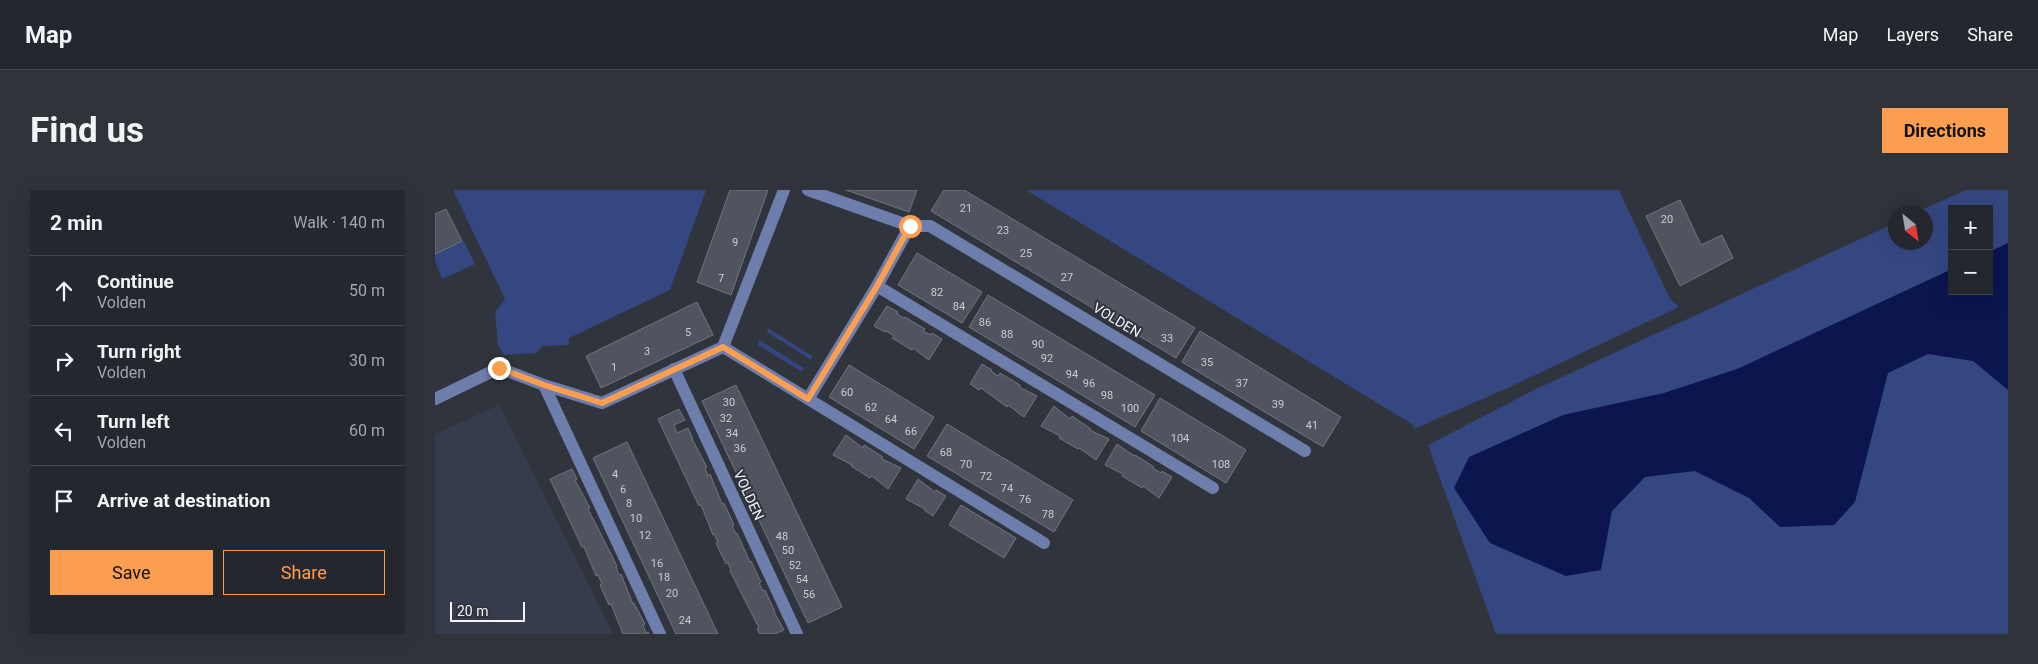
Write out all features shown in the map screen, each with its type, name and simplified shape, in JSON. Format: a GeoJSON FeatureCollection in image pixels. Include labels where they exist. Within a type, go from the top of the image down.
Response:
{"type":"FeatureCollection","features":[{"type":"Feature","properties":{"kind":"street"},"geometry":{"type":"LineString","coordinates":[[435,399],[499,368],[544,385],[602,403],[723,347],[784,190]]}},
{"type":"Feature","properties":{"kind":"street","name":"VOLDEN"},"geometry":{"type":"LineString","coordinates":[[808,190],[910,226],[930,226],[1305,451]]}},
{"type":"Feature","properties":{"kind":"street"},"geometry":{"type":"LineString","coordinates":[[808,399],[877,286],[910,226]]}},
{"type":"Feature","properties":{"kind":"street"},"geometry":{"type":"LineString","coordinates":[[877,286],[1213,488]]}},
{"type":"Feature","properties":{"kind":"street"},"geometry":{"type":"LineString","coordinates":[[723,347],[1044,543]]}},
{"type":"Feature","properties":{"kind":"street","name":"VOLDEN"},"geometry":{"type":"LineString","coordinates":[[674,369],[797,634]]}},
{"type":"Feature","properties":{"kind":"street"},"geometry":{"type":"LineString","coordinates":[[544,385],[660,634]]}},
{"type":"Feature","properties":{"kind":"shaded area"},"geometry":{"type":"Polygon","coordinates":[[[453,190],[706,190],[670,290],[569,338],[569,345],[543,346],[536,353],[504,355],[498,345],[495,312],[505,299],[453,190]]]}},
{"type":"Feature","properties":{"kind":"shaded area"},"geometry":{"type":"Polygon","coordinates":[[[1026,190],[1619,190],[1670,299],[1679,307],[1512,386],[1414,429],[1412,424],[1026,190]]]}},
{"type":"Feature","properties":{"kind":"shaded area"},"geometry":{"type":"Polygon","coordinates":[[[1966,190],[2008,190],[2008,634],[1496,634],[1428,445],[1536,389],[1888,226],[1888,250],[1933,250],[1933,205],[1966,190]]]}},
{"type":"Feature","properties":{"kind":"shaded area"},"geometry":{"type":"Polygon","coordinates":[[[464,241],[475,264],[442,279],[435,260],[435,254],[464,241]]]}},
{"type":"Feature","properties":{"kind":"shaded area"},"geometry":{"type":"Polygon","coordinates":[[[2008,243],[2008,390],[1973,361],[1928,354],[1888,373],[1855,502],[1834,525],[1780,527],[1749,498],[1695,471],[1645,477],[1612,511],[1601,570],[1566,576],[1490,543],[1454,488],[1469,457],[1563,415],[1664,393],[1737,369],[1948,271],[1948,295],[1993,295],[1993,250],[2008,243]]]}},
{"type":"Feature","properties":{"kind":"shaded area"},"geometry":{"type":"Polygon","coordinates":[[[768,328],[812,356],[811,360],[767,332],[768,328]]]}},
{"type":"Feature","properties":{"kind":"shaded area"},"geometry":{"type":"Polygon","coordinates":[[[759,340],[804,368],[802,372],[758,345],[759,340]]]}},
{"type":"Feature","properties":{"kind":"shaded area"},"geometry":{"type":"Polygon","coordinates":[[[499,405],[613,634],[435,634],[435,434],[499,405]]]}},
{"type":"Feature","properties":{"kind":"building"},"geometry":{"type":"Polygon","coordinates":[[[730,190],[768,190],[731,295],[697,282],[730,190]]]}},
{"type":"Feature","properties":{"kind":"building"},"geometry":{"type":"Polygon","coordinates":[[[846,190],[917,190],[909,212],[846,190]]]}},
{"type":"Feature","properties":{"kind":"building"},"geometry":{"type":"Polygon","coordinates":[[[944,190],[964,190],[1195,328],[1176,358],[931,211],[944,190]]]}},
{"type":"Feature","properties":{"kind":"building"},"geometry":{"type":"Polygon","coordinates":[[[1680,200],[1701,245],[1722,235],[1733,258],[1680,286],[1646,216],[1680,200]]]}},
{"type":"Feature","properties":{"kind":"building"},"geometry":{"type":"Polygon","coordinates":[[[446,209],[462,241],[435,254],[435,214],[446,209]]]}},
{"type":"Feature","properties":{"kind":"building"},"geometry":{"type":"Polygon","coordinates":[[[917,253],[982,292],[962,323],[898,285],[917,253]]]}},
{"type":"Feature","properties":{"kind":"building"},"geometry":{"type":"Polygon","coordinates":[[[988,295],[1155,395],[1135,427],[969,327],[988,295]]]}},
{"type":"Feature","properties":{"kind":"building"},"geometry":{"type":"Polygon","coordinates":[[[697,302],[713,335],[601,388],[586,356],[697,302]]]}},
{"type":"Feature","properties":{"kind":"building"},"geometry":{"type":"Polygon","coordinates":[[[887,306],[898,312],[897,314],[925,329],[923,331],[931,335],[932,333],[942,339],[929,360],[913,348],[912,350],[892,338],[894,336],[886,331],[874,326],[887,306]]]}},
{"type":"Feature","properties":{"kind":"building"},"geometry":{"type":"Polygon","coordinates":[[[1200,331],[1341,417],[1323,447],[1182,362],[1200,331]]]}},
{"type":"Feature","properties":{"kind":"building"},"geometry":{"type":"Polygon","coordinates":[[[982,364],[998,376],[1000,373],[1020,385],[1019,387],[1037,396],[1024,417],[981,388],[979,390],[970,384],[982,364]]]}},
{"type":"Feature","properties":{"kind":"building"},"geometry":{"type":"Polygon","coordinates":[[[849,365],[934,417],[914,449],[829,397],[849,365]]]}},
{"type":"Feature","properties":{"kind":"building"},"geometry":{"type":"Polygon","coordinates":[[[736,385],[842,607],[808,623],[702,401],[736,385]]]}},
{"type":"Feature","properties":{"kind":"building"},"geometry":{"type":"Polygon","coordinates":[[[1160,398],[1246,450],[1226,483],[1141,431],[1160,398]]]}},
{"type":"Feature","properties":{"kind":"building"},"geometry":{"type":"Polygon","coordinates":[[[1054,406],[1070,419],[1072,416],[1090,430],[1109,439],[1096,460],[1041,426],[1054,406]]]}},
{"type":"Feature","properties":{"kind":"building"},"geometry":{"type":"Polygon","coordinates":[[[679,409],[685,420],[674,425],[677,433],[688,428],[707,467],[705,468],[708,476],[710,474],[722,504],[724,503],[734,525],[732,526],[761,582],[759,583],[763,591],[765,590],[784,630],[775,634],[760,634],[757,629],[759,628],[730,571],[728,563],[726,564],[716,543],[718,542],[713,535],[701,505],[699,506],[658,419],[679,409]]]}},
{"type":"Feature","properties":{"kind":"building"},"geometry":{"type":"Polygon","coordinates":[[[947,424],[1073,500],[1054,532],[927,456],[947,424]]]}},
{"type":"Feature","properties":{"kind":"building"},"geometry":{"type":"Polygon","coordinates":[[[846,435],[863,448],[864,445],[883,457],[882,459],[901,468],[888,489],[872,476],[870,478],[852,465],[833,455],[846,435]]]}},
{"type":"Feature","properties":{"kind":"building"},"geometry":{"type":"Polygon","coordinates":[[[627,442],[718,634],[676,634],[593,458],[627,442]]]}},
{"type":"Feature","properties":{"kind":"building"},"geometry":{"type":"Polygon","coordinates":[[[1117,444],[1161,473],[1162,471],[1172,477],[1159,498],[1143,486],[1142,488],[1122,476],[1123,474],[1105,465],[1117,444]]]}},
{"type":"Feature","properties":{"kind":"building"},"geometry":{"type":"Polygon","coordinates":[[[572,469],[577,479],[575,480],[590,508],[588,509],[617,566],[619,575],[621,574],[633,604],[645,624],[643,625],[646,633],[648,632],[649,634],[623,634],[611,604],[609,605],[600,585],[602,584],[598,575],[596,576],[584,547],[582,547],[550,479],[572,469]]]}},
{"type":"Feature","properties":{"kind":"building"},"geometry":{"type":"Polygon","coordinates":[[[918,479],[935,492],[936,490],[946,496],[933,516],[925,509],[906,499],[918,479]]]}},
{"type":"Feature","properties":{"kind":"building"},"geometry":{"type":"Polygon","coordinates":[[[961,505],[1016,538],[1004,558],[949,525],[961,505]]]}},
{"type":"Feature","properties":{"kind":"route"},"geometry":{"type":"LineString","coordinates":[[499,368],[544,385],[602,403],[723,347],[808,399],[877,286],[910,226]]}}]}
